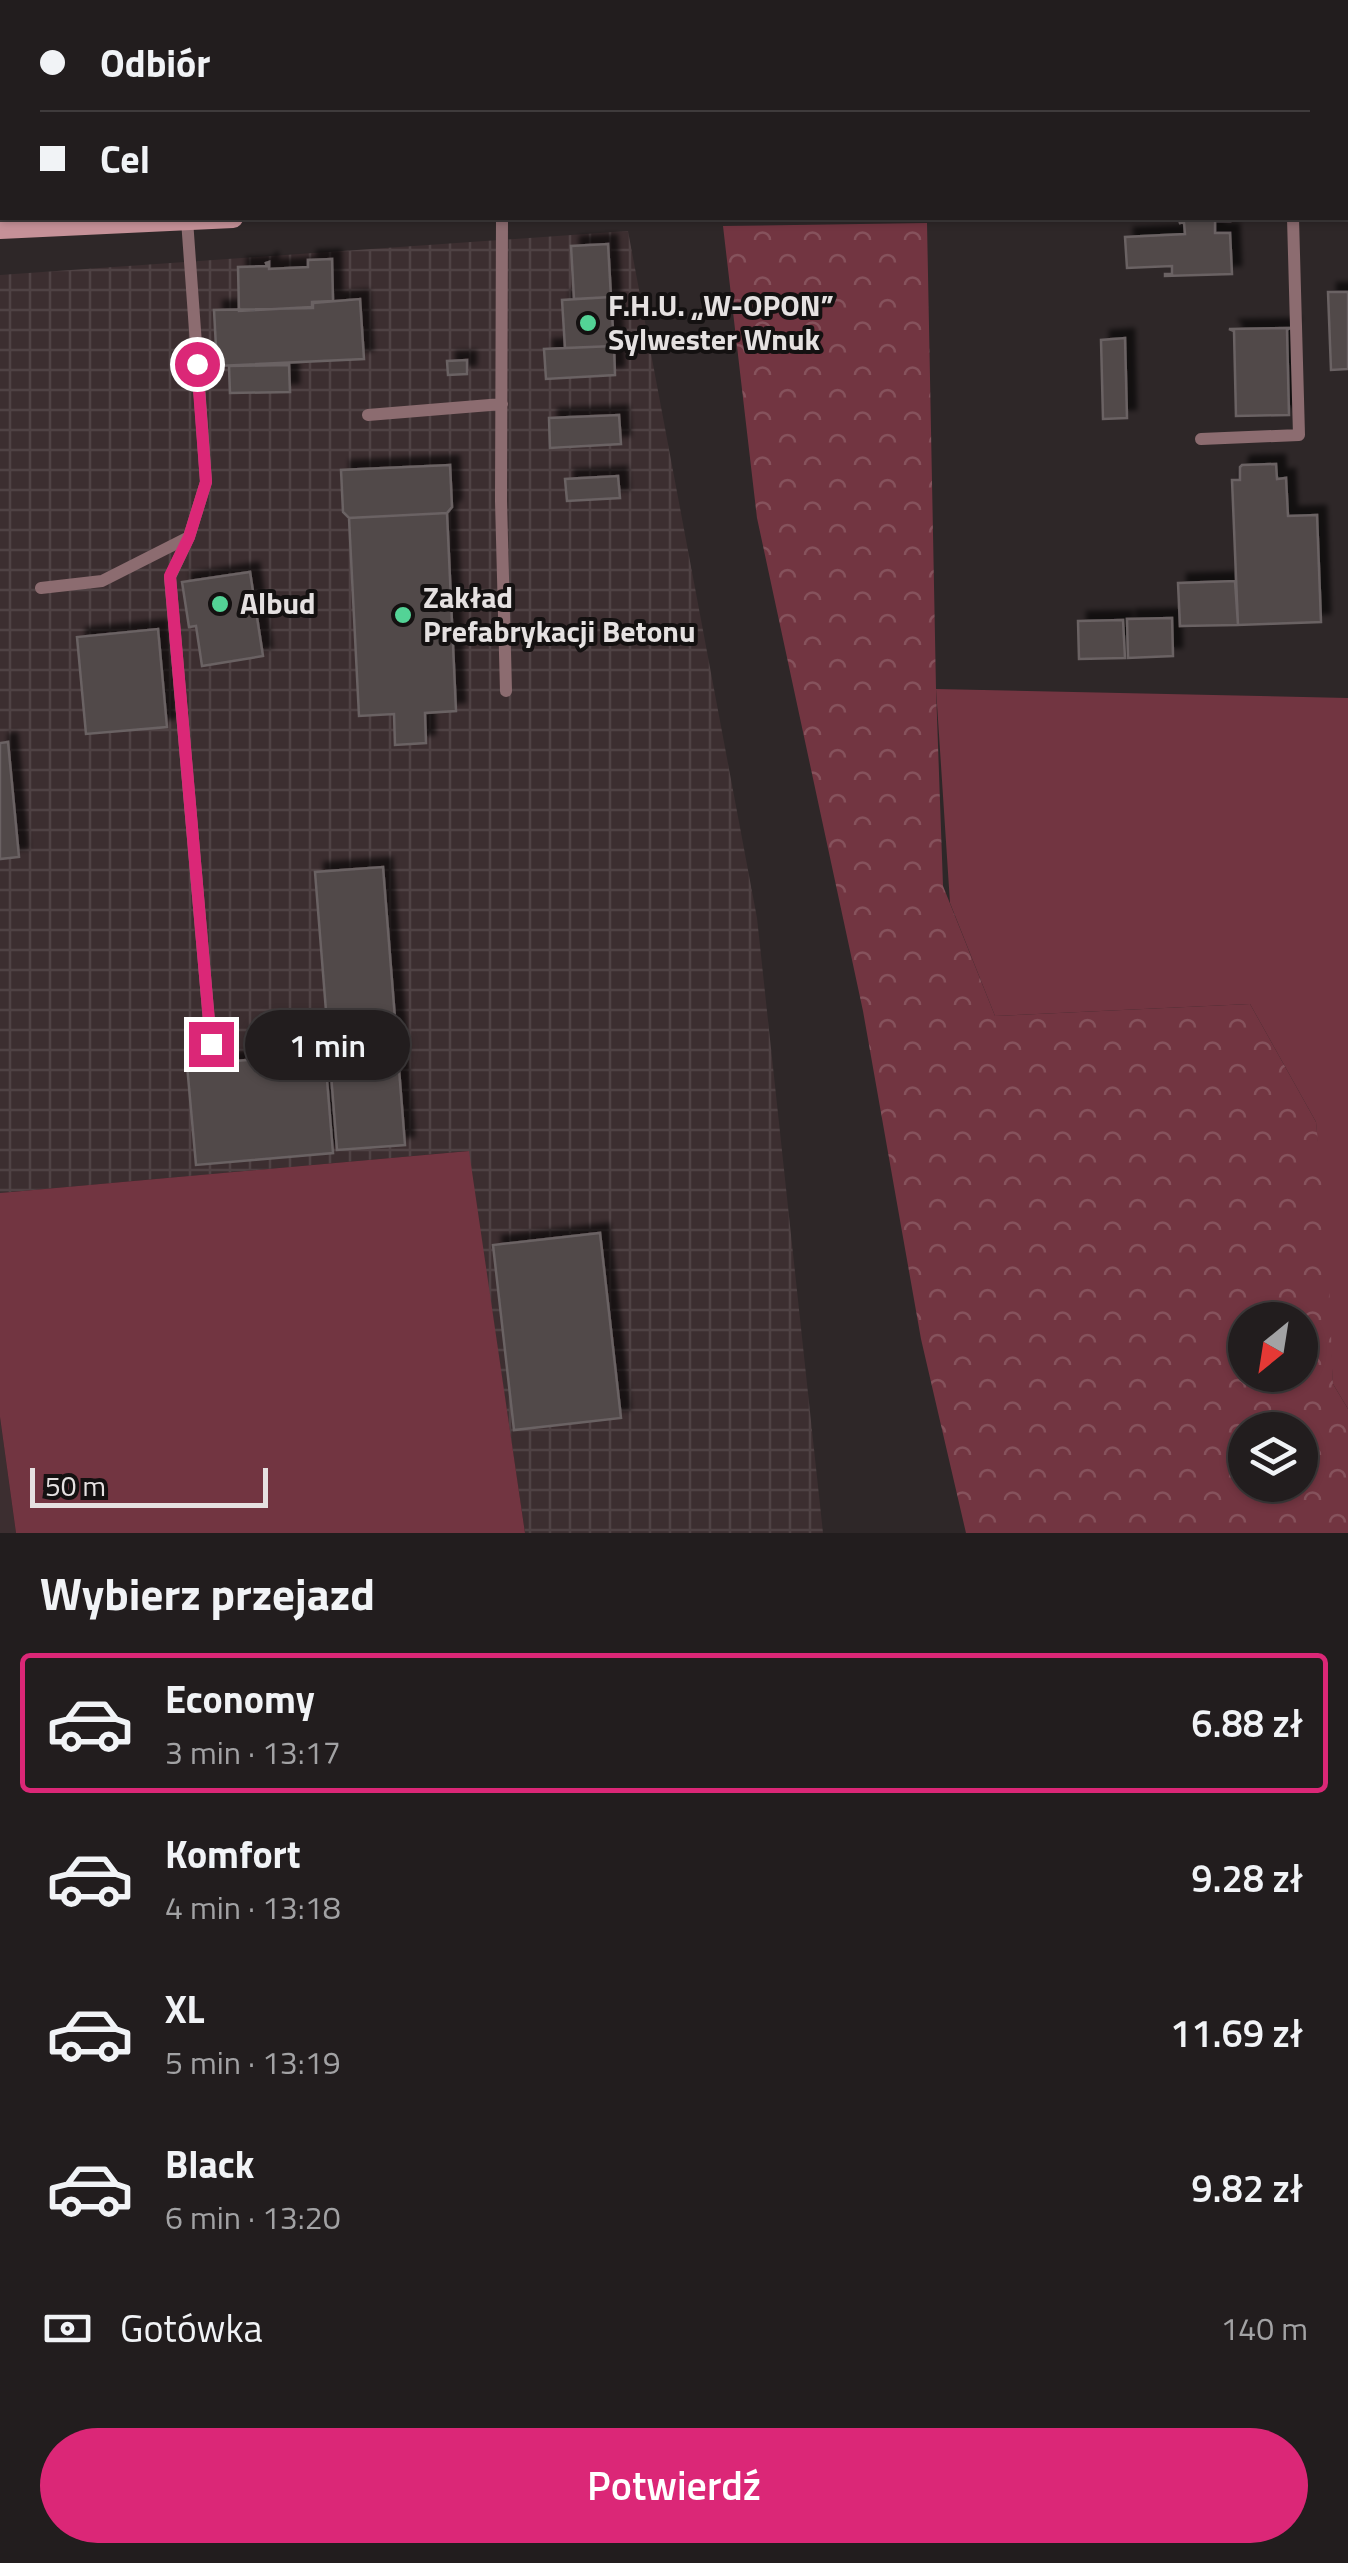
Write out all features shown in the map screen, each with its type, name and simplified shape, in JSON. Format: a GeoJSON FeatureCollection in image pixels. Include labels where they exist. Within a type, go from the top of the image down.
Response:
{"type":"FeatureCollection","features":[{"type":"Feature","properties":{"kind":"street"},"geometry":{"type":"LineString","coordinates":[[0,229],[187,220]]}},
{"type":"Feature","properties":{"kind":"lane"},"geometry":{"type":"LineString","coordinates":[[187,220],[206,482],[189,537],[170,576],[211,1044]]}},
{"type":"Feature","properties":{"kind":"lane"},"geometry":{"type":"LineString","coordinates":[[502,220],[506,690]]}},
{"type":"Feature","properties":{"kind":"lane"},"geometry":{"type":"LineString","coordinates":[[1201,439],[1299,435],[1293,220]]}},
{"type":"Feature","properties":{"kind":"lane"},"geometry":{"type":"LineString","coordinates":[[368,415],[502,404]]}},
{"type":"Feature","properties":{"kind":"lane"},"geometry":{"type":"LineString","coordinates":[[41,588],[102,581],[189,537]]}},
{"type":"Feature","properties":{"kind":"shaded area"},"geometry":{"type":"Polygon","coordinates":[[[628,231],[757,918],[823,1533],[525,1533],[468,1151],[0,1193],[0,275],[628,231]]]}},
{"type":"Feature","properties":{"kind":"shaded area"},"geometry":{"type":"Polygon","coordinates":[[[0,1417],[16,1533],[0,1533],[0,1417]]]}},
{"type":"Feature","properties":{"kind":"green space"},"geometry":{"type":"Polygon","coordinates":[[[927,223],[943,886],[995,1016],[1250,1004],[1316,1122],[1327,1234],[1333,1384],[1348,1409],[1348,1533],[966,1533],[921,1339],[863,1011],[757,518],[723,226],[927,223]]]}},
{"type":"Feature","properties":{"kind":"green space"},"geometry":{"type":"Polygon","coordinates":[[[936,689],[1348,698],[1348,1409],[1333,1384],[1316,1122],[1250,1004],[995,1016],[950,903],[936,689]]]}},
{"type":"Feature","properties":{"kind":"green space"},"geometry":{"type":"Polygon","coordinates":[[[469,1151],[525,1533],[16,1533],[0,1417],[0,1193],[469,1151]]]}},
{"type":"Feature","properties":{"kind":"building"},"geometry":{"type":"Polygon","coordinates":[[[1179,220],[1230,220],[1215,221],[1215,233],[1230,233],[1232,274],[1165,276],[1172,274],[1172,266],[1127,268],[1125,237],[1185,234],[1184,222],[1179,220]]]}},
{"type":"Feature","properties":{"kind":"building"},"geometry":{"type":"Polygon","coordinates":[[[608,244],[611,297],[574,299],[571,246],[608,244]]]}},
{"type":"Feature","properties":{"kind":"building"},"geometry":{"type":"Polygon","coordinates":[[[332,259],[333,301],[312,302],[312,307],[239,311],[238,267],[267,266],[269,262],[269,269],[308,267],[308,260],[332,259]]]}},
{"type":"Feature","properties":{"kind":"building"},"geometry":{"type":"Polygon","coordinates":[[[1328,292],[1348,292],[1348,369],[1331,370],[1328,292]]]}},
{"type":"Feature","properties":{"kind":"building","name":"F.H.U. „W-OPON” Sylwester Wnuk"},"geometry":{"type":"Polygon","coordinates":[[[611,297],[614,346],[565,348],[562,300],[611,297]]]}},
{"type":"Feature","properties":{"kind":"building"},"geometry":{"type":"Polygon","coordinates":[[[360,299],[364,359],[217,366],[214,310],[313,308],[313,303],[360,299]]]}},
{"type":"Feature","properties":{"kind":"building"},"geometry":{"type":"Polygon","coordinates":[[[1290,328],[1289,415],[1236,416],[1234,331],[1229,329],[1290,328]]]}},
{"type":"Feature","properties":{"kind":"building"},"geometry":{"type":"Polygon","coordinates":[[[1125,338],[1127,418],[1103,419],[1101,340],[1125,338]]]}},
{"type":"Feature","properties":{"kind":"building"},"geometry":{"type":"Polygon","coordinates":[[[614,346],[615,375],[546,379],[544,349],[614,346]]]}},
{"type":"Feature","properties":{"kind":"building"},"geometry":{"type":"Polygon","coordinates":[[[467,360],[467,374],[448,375],[447,361],[467,360]]]}},
{"type":"Feature","properties":{"kind":"building"},"geometry":{"type":"Polygon","coordinates":[[[289,365],[290,392],[230,393],[229,366],[289,365]]]}},
{"type":"Feature","properties":{"kind":"building"},"geometry":{"type":"Polygon","coordinates":[[[619,415],[621,444],[550,448],[549,418],[619,415]]]}},
{"type":"Feature","properties":{"kind":"building"},"geometry":{"type":"Polygon","coordinates":[[[1276,464],[1277,479],[1286,478],[1288,516],[1317,515],[1321,622],[1238,625],[1232,480],[1240,480],[1242,465],[1276,464]]]}},
{"type":"Feature","properties":{"kind":"building"},"geometry":{"type":"Polygon","coordinates":[[[450,465],[452,507],[447,513],[349,518],[343,512],[341,470],[450,465]]]}},
{"type":"Feature","properties":{"kind":"building"},"geometry":{"type":"Polygon","coordinates":[[[618,476],[620,498],[567,501],[565,479],[618,476]]]}},
{"type":"Feature","properties":{"kind":"building","name":"Zakład Prefabrykacji Betonu"},"geometry":{"type":"Polygon","coordinates":[[[447,513],[456,711],[425,713],[426,743],[395,745],[394,714],[359,716],[349,518],[447,513]]]}},
{"type":"Feature","properties":{"kind":"building","name":"Albud"},"geometry":{"type":"Polygon","coordinates":[[[250,572],[263,656],[202,666],[196,626],[189,627],[182,582],[250,572]]]}},
{"type":"Feature","properties":{"kind":"building"},"geometry":{"type":"Polygon","coordinates":[[[1235,581],[1238,625],[1180,626],[1178,583],[1235,581]]]}},
{"type":"Feature","properties":{"kind":"building"},"geometry":{"type":"Polygon","coordinates":[[[1172,618],[1173,656],[1128,658],[1127,619],[1172,618]]]}},
{"type":"Feature","properties":{"kind":"building"},"geometry":{"type":"Polygon","coordinates":[[[1123,620],[1125,658],[1079,659],[1078,621],[1123,620]]]}},
{"type":"Feature","properties":{"kind":"building"},"geometry":{"type":"Polygon","coordinates":[[[158,629],[167,727],[86,734],[77,637],[158,629]]]}},
{"type":"Feature","properties":{"kind":"building"},"geometry":{"type":"Polygon","coordinates":[[[8,742],[19,857],[0,859],[0,743],[8,742]]]}},
{"type":"Feature","properties":{"kind":"building"},"geometry":{"type":"Polygon","coordinates":[[[383,867],[405,1145],[337,1150],[315,872],[383,867]]]}},
{"type":"Feature","properties":{"kind":"building"},"geometry":{"type":"Polygon","coordinates":[[[323,1031],[333,1153],[196,1165],[187,1065],[293,1056],[291,1033],[323,1031]]]}},
{"type":"Feature","properties":{"kind":"building"},"geometry":{"type":"Polygon","coordinates":[[[600,1233],[621,1418],[514,1430],[493,1245],[600,1233]]]}},
{"type":"Feature","properties":{"kind":"place","name":"F.H.U. „W-OPON” Sylwester Wnuk"},"geometry":{"type":"Point","coordinates":[588,323]}},
{"type":"Feature","properties":{"kind":"place","name":"Albud"},"geometry":{"type":"Point","coordinates":[220,604]}},
{"type":"Feature","properties":{"kind":"place","name":"Zakład Prefabrykacji Betonu"},"geometry":{"type":"Point","coordinates":[403,615]}},
{"type":"Feature","properties":{"kind":"route"},"geometry":{"type":"LineString","coordinates":[[197,364],[206,482],[189,537],[170,576],[211,1044]]}}]}
